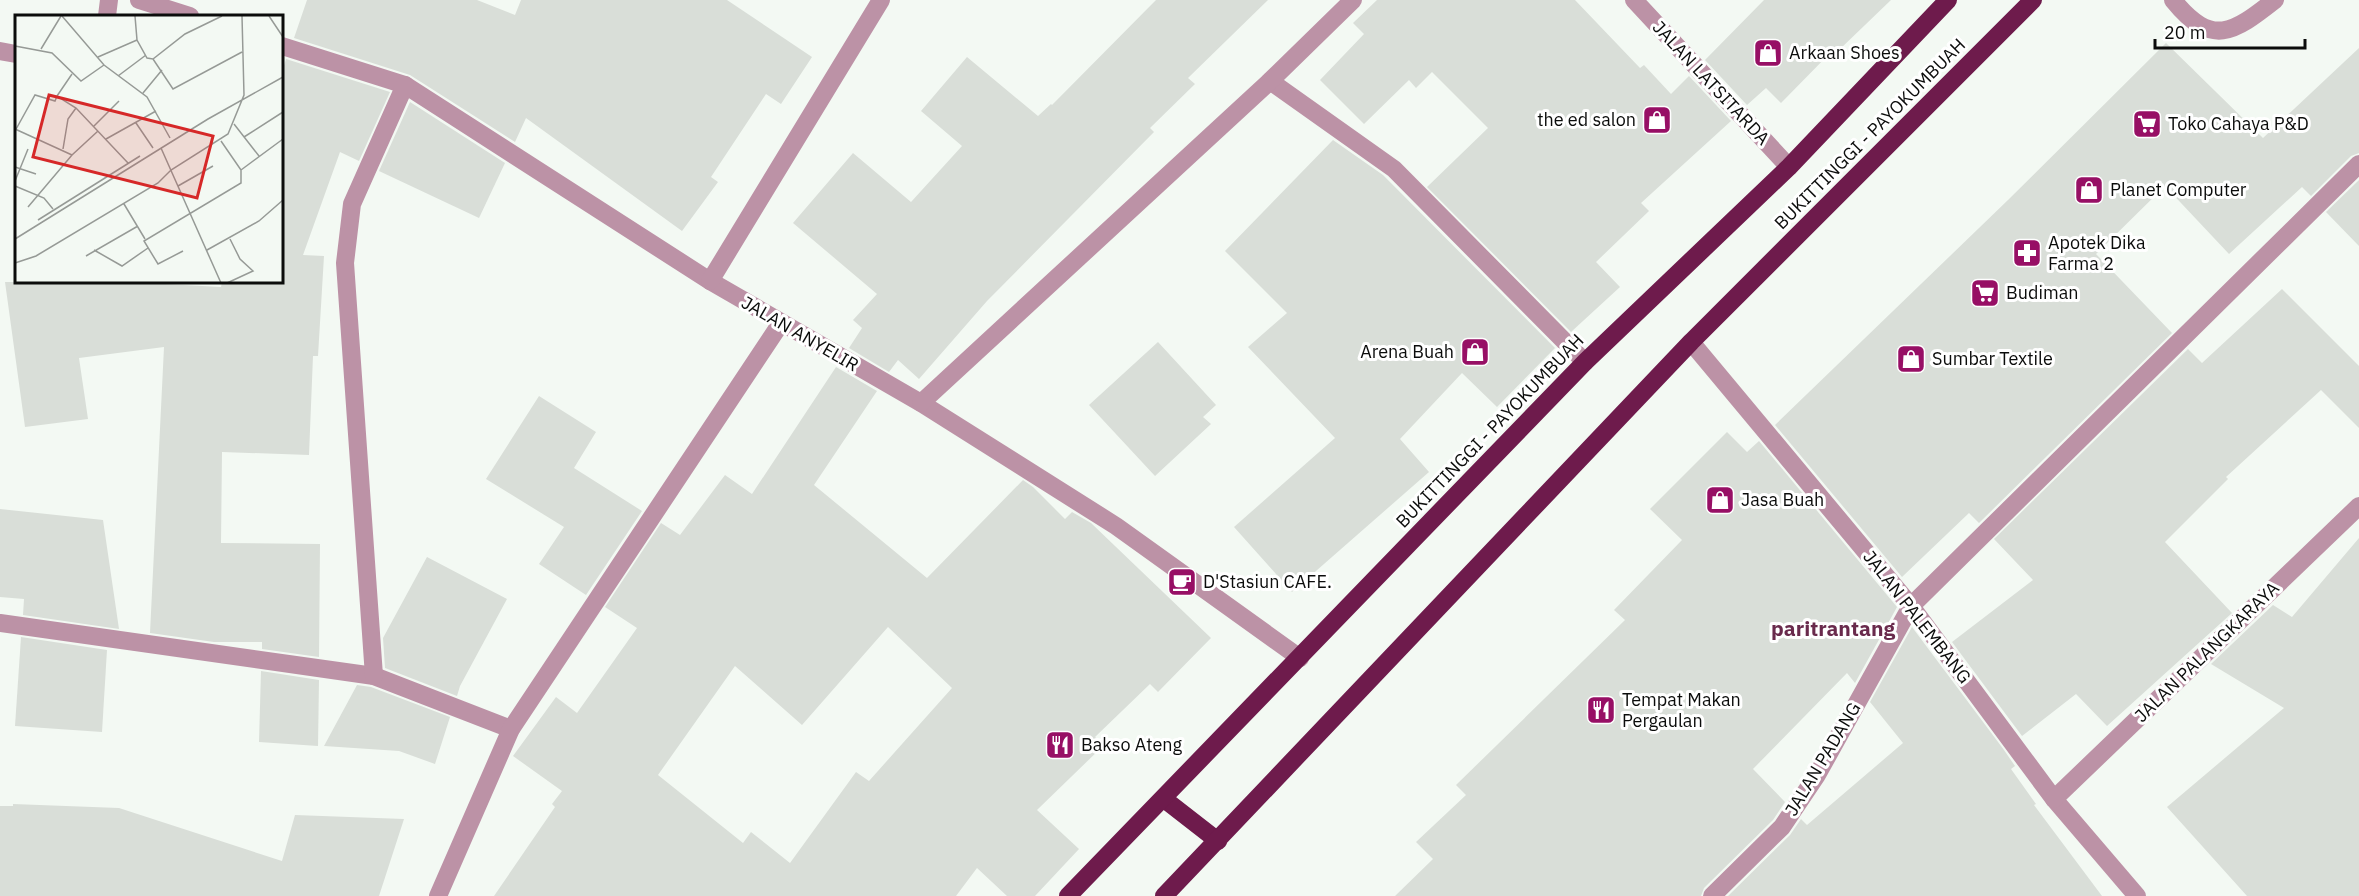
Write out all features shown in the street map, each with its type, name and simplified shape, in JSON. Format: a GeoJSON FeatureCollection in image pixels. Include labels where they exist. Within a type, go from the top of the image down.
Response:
{"type":"FeatureCollection","features":[{"type":"Feature","properties":{"kind":"highway","name":"BUKITTINGGI - PAYOKUMBUAH"},"geometry":{"type":"LineString","coordinates":[[1068,896],[1585,362],[1789,167],[1947,0]]}},
{"type":"Feature","properties":{"kind":"highway","name":"BUKITTINGGI - PAYOKUMBUAH"},"geometry":{"type":"LineString","coordinates":[[1164,896],[1691,342],[2033,0]]}},
{"type":"Feature","properties":{"kind":"highway"},"geometry":{"type":"LineString","coordinates":[[1164,799],[1218,841]]}},
{"type":"Feature","properties":{"kind":"street"},"geometry":{"type":"LineString","coordinates":[[107,15],[109,0]]}},
{"type":"Feature","properties":{"kind":"street"},"geometry":{"type":"LineString","coordinates":[[139,0],[187,15]]}},
{"type":"Feature","properties":{"kind":"street"},"geometry":{"type":"LineString","coordinates":[[710,282],[881,0]]}},
{"type":"Feature","properties":{"kind":"street"},"geometry":{"type":"LineString","coordinates":[[921,403],[1270,81],[1353,0]]}},
{"type":"Feature","properties":{"kind":"street","name":"JALAN LATSITARDA"},"geometry":{"type":"LineString","coordinates":[[1634,0],[1789,167]]}},
{"type":"Feature","properties":{"kind":"street"},"geometry":{"type":"LineString","coordinates":[[2173,0],[2188,18],[2203,28],[2221,31],[2244,24],[2275,0]]}},
{"type":"Feature","properties":{"kind":"street","name":"JALAN ANYELIR"},"geometry":{"type":"LineString","coordinates":[[284,47],[405,86],[710,282],[921,403],[1116,526],[1300,658]]}},
{"type":"Feature","properties":{"kind":"street"},"geometry":{"type":"LineString","coordinates":[[0,51],[15,54]]}},
{"type":"Feature","properties":{"kind":"street"},"geometry":{"type":"LineString","coordinates":[[1270,81],[1394,169],[1585,362]]}},
{"type":"Feature","properties":{"kind":"street"},"geometry":{"type":"LineString","coordinates":[[374,676],[345,262],[352,204],[405,86]]}},
{"type":"Feature","properties":{"kind":"street","name":"JALAN PADANG"},"geometry":{"type":"LineString","coordinates":[[1712,896],[1782,827],[1817,775],[1911,606],[2359,164]]}},
{"type":"Feature","properties":{"kind":"street"},"geometry":{"type":"LineString","coordinates":[[438,896],[511,729],[781,323]]}},
{"type":"Feature","properties":{"kind":"street","name":"JALAN PALEMBANG"},"geometry":{"type":"LineString","coordinates":[[1691,342],[1911,606],[2054,799],[2137,896]]}},
{"type":"Feature","properties":{"kind":"street","name":"JALAN PALANGKARAYA"},"geometry":{"type":"LineString","coordinates":[[2054,799],[2359,506]]}},
{"type":"Feature","properties":{"kind":"street"},"geometry":{"type":"LineString","coordinates":[[0,623],[374,676],[511,729]]}},
{"type":"Feature","properties":{"kind":"building"},"geometry":{"type":"Polygon","coordinates":[[[307,0],[477,0],[515,15],[521,0],[727,0],[812,57],[781,104],[766,94],[711,177],[718,182],[682,231],[526,118],[515,142],[410,75],[294,38],[307,0]]]}},
{"type":"Feature","properties":{"kind":"building"},"geometry":{"type":"Polygon","coordinates":[[[1156,0],[1268,0],[1188,78],[1195,84],[1150,128],[1154,132],[987,301],[919,379],[898,360],[889,372],[849,348],[862,328],[853,320],[877,294],[793,223],[853,153],[911,202],[962,146],[921,111],[967,57],[1038,116],[1052,105],[1156,0]]]}},
{"type":"Feature","properties":{"kind":"building"},"geometry":{"type":"Polygon","coordinates":[[[1377,0],[1575,0],[1640,68],[1644,65],[1671,94],[1689,76],[1731,121],[1641,203],[1649,211],[1596,262],[1620,287],[1571,332],[1427,187],[1488,128],[1432,72],[1416,88],[1409,80],[1364,124],[1320,80],[1364,34],[1353,23],[1377,0]]]}},
{"type":"Feature","properties":{"kind":"building"},"geometry":{"type":"Polygon","coordinates":[[[1764,0],[1891,0],[1839,50],[1836,47],[1781,103],[1766,88],[1747,105],[1705,60],[1764,0]]]}},
{"type":"Feature","properties":{"kind":"building"},"geometry":{"type":"Polygon","coordinates":[[[2166,43],[2263,138],[2359,48],[2359,153],[2351,156],[2311,196],[2302,187],[2229,254],[2165,186],[2096,254],[2172,333],[1979,523],[1969,513],[1902,577],[1775,425],[2008,200],[2166,43]]]}},
{"type":"Feature","properties":{"kind":"building"},"geometry":{"type":"Polygon","coordinates":[[[286,59],[390,92],[359,161],[340,152],[303,255],[324,256],[318,356],[313,356],[309,455],[222,452],[221,543],[320,544],[319,657],[262,649],[262,642],[214,642],[150,633],[164,347],[79,358],[88,419],[25,427],[5,282],[221,287],[222,284],[284,284],[284,66],[286,59]]]}},
{"type":"Feature","properties":{"kind":"building"},"geometry":{"type":"Polygon","coordinates":[[[410,102],[505,163],[479,218],[379,171],[410,102]]]}},
{"type":"Feature","properties":{"kind":"building"},"geometry":{"type":"Polygon","coordinates":[[[1333,140],[1383,175],[1555,348],[1497,407],[1462,373],[1400,439],[1429,472],[1292,592],[1234,527],[1335,438],[1248,347],[1287,313],[1225,251],[1333,140]]]}},
{"type":"Feature","properties":{"kind":"building"},"geometry":{"type":"Polygon","coordinates":[[[2359,180],[2359,246],[2326,212],[2359,180]]]}},
{"type":"Feature","properties":{"kind":"building"},"geometry":{"type":"Polygon","coordinates":[[[2282,289],[2359,366],[2359,428],[2321,390],[2226,477],[2228,479],[2165,542],[2232,613],[2107,726],[2076,694],[2022,736],[1952,642],[2033,580],[1994,539],[2188,349],[2202,363],[2282,289]]]}},
{"type":"Feature","properties":{"kind":"building"},"geometry":{"type":"Polygon","coordinates":[[[1158,342],[1216,405],[1203,417],[1211,424],[1155,476],[1089,405],[1158,342]]]}},
{"type":"Feature","properties":{"kind":"building"},"geometry":{"type":"Polygon","coordinates":[[[836,367],[877,391],[814,485],[927,578],[1023,480],[1065,519],[1072,512],[1091,523],[1211,638],[1158,692],[1150,684],[1095,737],[1104,745],[1037,810],[1079,849],[1035,896],[1007,896],[977,868],[956,896],[494,896],[555,807],[552,804],[562,791],[513,756],[556,697],[577,713],[637,628],[605,607],[661,523],[680,535],[725,475],[752,494],[836,367]],[[888,627],[802,725],[735,666],[658,775],[743,843],[751,832],[790,863],[856,772],[869,781],[952,688],[888,627]]]}},
{"type":"Feature","properties":{"kind":"building"},"geometry":{"type":"Polygon","coordinates":[[[539,396],[596,432],[574,468],[642,511],[586,595],[539,564],[564,527],[486,479],[539,396]]]}},
{"type":"Feature","properties":{"kind":"building"},"geometry":{"type":"Polygon","coordinates":[[[1727,432],[1747,452],[1759,441],[1897,607],[1855,683],[1847,673],[1753,769],[1785,802],[1773,820],[1704,888],[1701,896],[1395,896],[1433,859],[1416,842],[1466,795],[1456,785],[1625,620],[1614,610],[1682,540],[1650,509],[1727,432]]]}},
{"type":"Feature","properties":{"kind":"building"},"geometry":{"type":"Polygon","coordinates":[[[0,509],[103,520],[119,629],[23,615],[24,599],[0,597],[0,509]]]}},
{"type":"Feature","properties":{"kind":"building"},"geometry":{"type":"Polygon","coordinates":[[[2359,538],[2359,896],[2247,896],[2167,807],[2284,708],[2211,664],[2273,605],[2292,617],[2359,538]]]}},
{"type":"Feature","properties":{"kind":"building"},"geometry":{"type":"Polygon","coordinates":[[[427,557],[507,599],[460,686],[457,696],[385,668],[383,638],[427,557]]]}},
{"type":"Feature","properties":{"kind":"building"},"geometry":{"type":"Polygon","coordinates":[[[1912,627],[2004,750],[2015,766],[2011,769],[2036,804],[2034,805],[2102,896],[1728,896],[1790,835],[1801,819],[1807,825],[1903,743],[1870,702],[1912,627]]]}},
{"type":"Feature","properties":{"kind":"building"},"geometry":{"type":"Polygon","coordinates":[[[21,637],[107,650],[102,732],[15,726],[21,637]]]}},
{"type":"Feature","properties":{"kind":"building"},"geometry":{"type":"Polygon","coordinates":[[[261,671],[319,680],[318,746],[259,742],[261,671]]]}},
{"type":"Feature","properties":{"kind":"building"},"geometry":{"type":"Polygon","coordinates":[[[357,685],[371,687],[450,717],[435,764],[399,751],[324,746],[357,685]]]}},
{"type":"Feature","properties":{"kind":"building"},"geometry":{"type":"Polygon","coordinates":[[[13,804],[119,808],[282,861],[295,815],[404,819],[379,896],[0,896],[0,806],[13,806],[13,804]]]}},
{"type":"Feature","properties":{"kind":"place","name":"Arkaan Shoes"},"geometry":{"type":"Point","coordinates":[1768,53]}},
{"type":"Feature","properties":{"kind":"place","name":"the ed salon"},"geometry":{"type":"Point","coordinates":[1657,120]}},
{"type":"Feature","properties":{"kind":"place","name":"Toko Cahaya P&D"},"geometry":{"type":"Point","coordinates":[2147,124]}},
{"type":"Feature","properties":{"kind":"place","name":"Planet Computer"},"geometry":{"type":"Point","coordinates":[2089,190]}},
{"type":"Feature","properties":{"kind":"place","name":"Apotek Dika Farma 2"},"geometry":{"type":"Point","coordinates":[2027,253]}},
{"type":"Feature","properties":{"kind":"place","name":"Budiman"},"geometry":{"type":"Point","coordinates":[1985,293]}},
{"type":"Feature","properties":{"kind":"place","name":"Arena Buah"},"geometry":{"type":"Point","coordinates":[1475,352]}},
{"type":"Feature","properties":{"kind":"place","name":"Sumbar Textile"},"geometry":{"type":"Point","coordinates":[1911,359]}},
{"type":"Feature","properties":{"kind":"place","name":"Jasa Buah"},"geometry":{"type":"Point","coordinates":[1720,500]}},
{"type":"Feature","properties":{"kind":"place","name":"D'Stasiun CAFE."},"geometry":{"type":"Point","coordinates":[1182,582]}},
{"type":"Feature","properties":{"kind":"place","name":"Tempat Makan Pergaulan"},"geometry":{"type":"Point","coordinates":[1601,710]}},
{"type":"Feature","properties":{"kind":"place","name":"Bakso Ateng"},"geometry":{"type":"Point","coordinates":[1060,745]}},
{"type":"Feature","properties":{"kind":"district","name":"paritrantang"},"geometry":{"type":"Point","coordinates":[1833,629]}}]}
